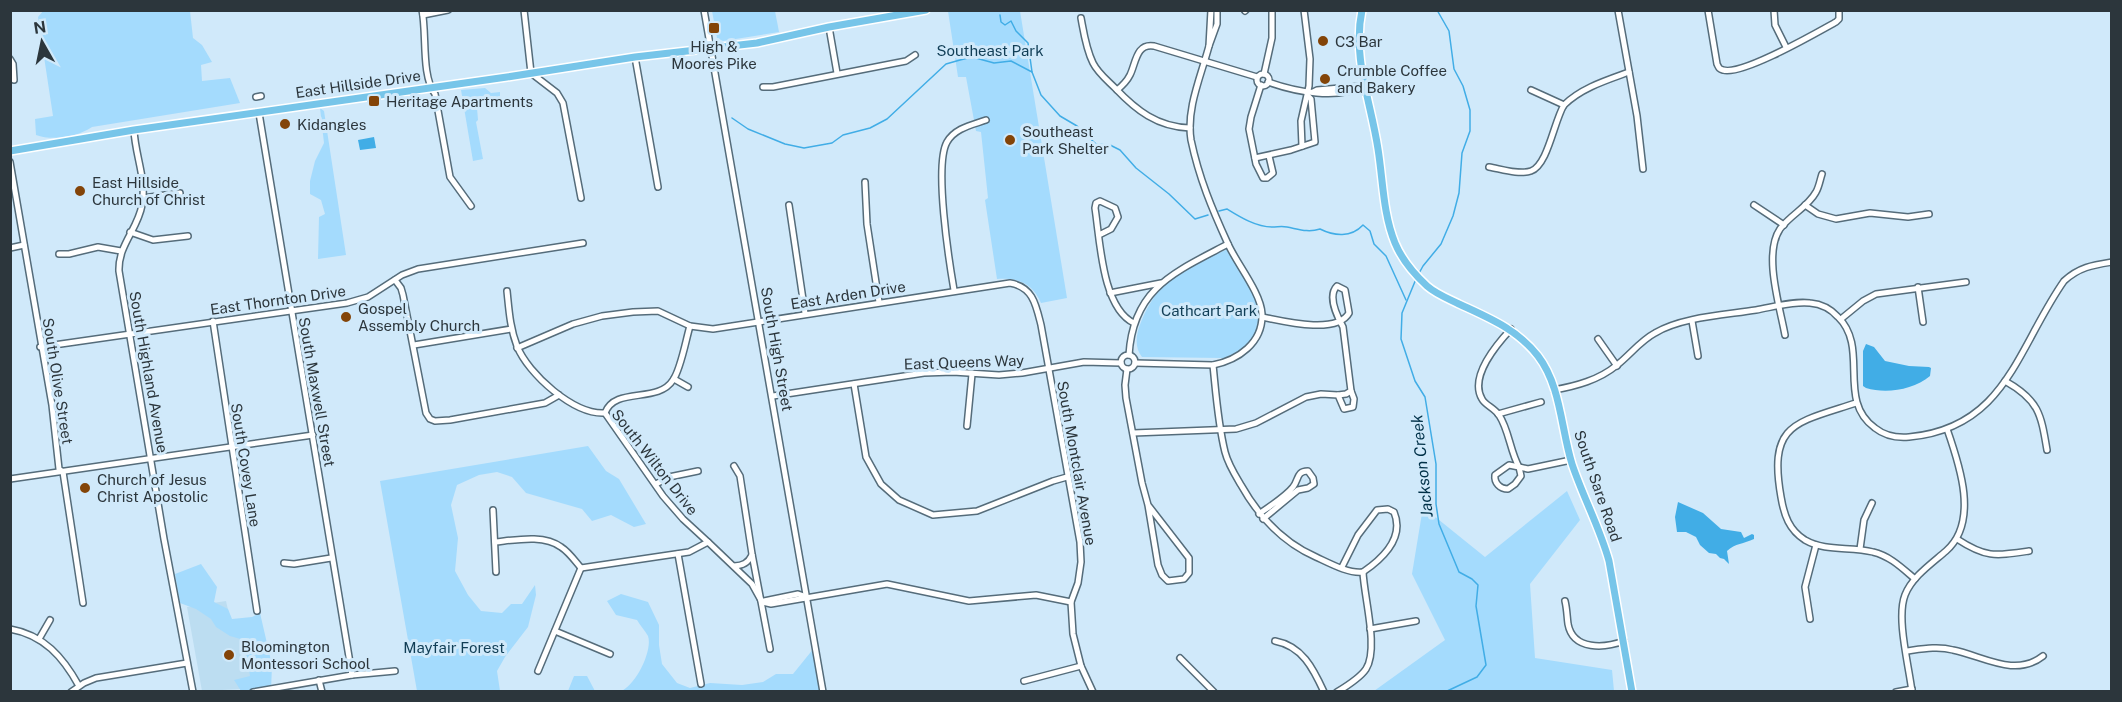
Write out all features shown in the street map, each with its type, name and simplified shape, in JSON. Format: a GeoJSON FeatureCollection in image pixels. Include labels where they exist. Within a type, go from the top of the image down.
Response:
{"type":"FeatureCollection","features":[{"type":"Feature","properties":{"kind":"main road","name":"East Hillside Drive"},"geometry":{"type":"LineString","coordinates":[[10,151],[134,130],[635,57],[757,43],[829,27],[926,10]]}},
{"type":"Feature","properties":{"kind":"main road","name":"South Sare Road"},"geometry":{"type":"LineString","coordinates":[[1362,10],[1358,42],[1391,230],[1398,249],[1411,270],[1430,289],[1511,329],[1537,355],[1548,374],[1571,460],[1604,541],[1632,692]]}},
{"type":"Feature","properties":{"kind":"street"},"geometry":{"type":"LineString","coordinates":[[448,10],[422,13],[431,88],[435,93],[450,177],[471,206]]}},
{"type":"Feature","properties":{"kind":"street"},"geometry":{"type":"LineString","coordinates":[[524,10],[531,73],[557,93],[563,103],[581,198]]}},
{"type":"Feature","properties":{"kind":"street","name":"South High Street"},"geometry":{"type":"LineString","coordinates":[[704,10],[823,692]]}},
{"type":"Feature","properties":{"kind":"street"},"geometry":{"type":"LineString","coordinates":[[1209,46],[1211,10]]}},
{"type":"Feature","properties":{"kind":"street"},"geometry":{"type":"LineString","coordinates":[[1136,363],[1213,365],[1237,358],[1249,348],[1256,338],[1262,317],[1259,300],[1228,244],[1200,179],[1190,128],[1190,113],[1217,24],[1217,10]]}},
{"type":"Feature","properties":{"kind":"street"},"geometry":{"type":"LineString","coordinates":[[1264,74],[1273,26],[1272,10]]}},
{"type":"Feature","properties":{"kind":"street"},"geometry":{"type":"LineString","coordinates":[[1256,158],[1315,142],[1310,93],[1310,59],[1304,10]]}},
{"type":"Feature","properties":{"kind":"street"},"geometry":{"type":"LineString","coordinates":[[1618,10],[1643,169]]}},
{"type":"Feature","properties":{"kind":"street"},"geometry":{"type":"LineString","coordinates":[[1708,10],[1717,64],[1725,71],[1744,68],[1836,22],[1839,19],[1839,10]]}},
{"type":"Feature","properties":{"kind":"street"},"geometry":{"type":"LineString","coordinates":[[1774,10],[1775,25],[1786,47]]}},
{"type":"Feature","properties":{"kind":"street"},"geometry":{"type":"LineString","coordinates":[[1082,18],[1087,48],[1094,64],[1117,90],[1151,119],[1179,128],[1190,128]]}},
{"type":"Feature","properties":{"kind":"street"},"geometry":{"type":"LineString","coordinates":[[829,27],[837,73]]}},
{"type":"Feature","properties":{"kind":"street"},"geometry":{"type":"LineString","coordinates":[[1117,90],[1127,80],[1137,54],[1143,46],[1154,46],[1257,77],[1264,74]]}},
{"type":"Feature","properties":{"kind":"street"},"geometry":{"type":"LineString","coordinates":[[763,87],[906,61],[915,55]]}},
{"type":"Feature","properties":{"kind":"street"},"geometry":{"type":"LineString","coordinates":[[635,57],[658,187]]}},
{"type":"Feature","properties":{"kind":"street"},"geometry":{"type":"LineString","coordinates":[[10,59],[13,64],[14,80]]}},
{"type":"Feature","properties":{"kind":"street"},"geometry":{"type":"LineString","coordinates":[[1489,167],[1523,172],[1532,171],[1544,156],[1564,105],[1587,89],[1629,72]]}},
{"type":"Feature","properties":{"kind":"street"},"geometry":{"type":"LineString","coordinates":[[1264,74],[1269,78],[1268,82]]}},
{"type":"Feature","properties":{"kind":"street"},"geometry":{"type":"LineString","coordinates":[[1257,77],[1261,85]]}},
{"type":"Feature","properties":{"kind":"street"},"geometry":{"type":"LineString","coordinates":[[1268,82],[1294,91],[1310,93],[1356,85],[1365,86]]}},
{"type":"Feature","properties":{"kind":"street"},"geometry":{"type":"LineString","coordinates":[[1261,85],[1264,86],[1268,82]]}},
{"type":"Feature","properties":{"kind":"street"},"geometry":{"type":"LineString","coordinates":[[1261,85],[1249,129],[1260,175],[1267,178],[1273,173],[1269,156]]}},
{"type":"Feature","properties":{"kind":"street"},"geometry":{"type":"LineString","coordinates":[[1531,90],[1564,105]]}},
{"type":"Feature","properties":{"kind":"street"},"geometry":{"type":"LineString","coordinates":[[1302,146],[1301,121],[1305,100],[1310,93]]}},
{"type":"Feature","properties":{"kind":"street","name":"South Maxwell Street"},"geometry":{"type":"LineString","coordinates":[[259,112],[352,675]]}},
{"type":"Feature","properties":{"kind":"street"},"geometry":{"type":"LineString","coordinates":[[954,290],[942,178],[943,151],[947,141],[957,131],[986,120]]}},
{"type":"Feature","properties":{"kind":"street"},"geometry":{"type":"LineString","coordinates":[[1301,121],[1314,121]]}},
{"type":"Feature","properties":{"kind":"street","name":"South Highland Avenue"},"geometry":{"type":"LineString","coordinates":[[134,130],[143,198],[141,212],[122,251],[119,271],[164,539],[193,692]]}},
{"type":"Feature","properties":{"kind":"street","name":"South Olive Street"},"geometry":{"type":"LineString","coordinates":[[10,162],[83,603]]}},
{"type":"Feature","properties":{"kind":"street"},"geometry":{"type":"LineString","coordinates":[[1785,335],[1772,251],[1776,236],[1816,191],[1822,174]]}},
{"type":"Feature","properties":{"kind":"street"},"geometry":{"type":"LineString","coordinates":[[865,182],[866,210],[879,302]]}},
{"type":"Feature","properties":{"kind":"street"},"geometry":{"type":"LineString","coordinates":[[143,198],[180,193]]}},
{"type":"Feature","properties":{"kind":"street"},"geometry":{"type":"LineString","coordinates":[[1099,235],[1111,230],[1118,217],[1115,208],[1100,201],[1096,203],[1095,208],[1099,235],[1110,292],[1121,315],[1134,324]]}},
{"type":"Feature","properties":{"kind":"street"},"geometry":{"type":"LineString","coordinates":[[789,205],[806,313]]}},
{"type":"Feature","properties":{"kind":"street"},"geometry":{"type":"LineString","coordinates":[[1754,205],[1784,225]]}},
{"type":"Feature","properties":{"kind":"street"},"geometry":{"type":"LineString","coordinates":[[1805,205],[1818,214],[1836,219],[1870,213],[1908,217],[1929,214]]}},
{"type":"Feature","properties":{"kind":"street"},"geometry":{"type":"LineString","coordinates":[[130,232],[153,240],[188,236]]}},
{"type":"Feature","properties":{"kind":"street","name":"East Thornton Drive"},"geometry":{"type":"LineString","coordinates":[[40,347],[347,303],[368,297],[408,272],[418,269],[583,243]]}},
{"type":"Feature","properties":{"kind":"street"},"geometry":{"type":"LineString","coordinates":[[1136,363],[1132,369],[1127,369],[1121,363],[1128,355],[1134,324],[1150,295],[1161,283],[1188,265],[1228,244]]}},
{"type":"Feature","properties":{"kind":"street"},"geometry":{"type":"LineString","coordinates":[[10,249],[24,245]]}},
{"type":"Feature","properties":{"kind":"street"},"geometry":{"type":"LineString","coordinates":[[59,254],[98,247],[122,251]]}},
{"type":"Feature","properties":{"kind":"street"},"geometry":{"type":"LineString","coordinates":[[1554,390],[1590,380],[1617,366],[1656,332],[1676,324],[1780,306],[1815,304],[1827,308],[1841,319],[1849,331],[1853,344],[1853,385],[1856,403],[1868,422],[1879,431],[1889,435],[1910,437],[1947,429],[1980,410],[1995,396],[2064,281],[2087,266],[2112,262]]}},
{"type":"Feature","properties":{"kind":"street"},"geometry":{"type":"LineString","coordinates":[[395,280],[403,295],[426,413],[430,418],[435,421],[450,420],[517,409],[545,403],[559,395]]}},
{"type":"Feature","properties":{"kind":"street","name":"East Arden Drive"},"geometry":{"type":"LineString","coordinates":[[517,348],[573,324],[602,316],[658,311],[690,326],[713,329],[1012,282]]}},
{"type":"Feature","properties":{"kind":"street","name":"South Montclair Avenue"},"geometry":{"type":"LineString","coordinates":[[1012,282],[1034,297],[1041,325],[1080,542],[1081,562],[1078,583],[1071,602],[1073,634],[1081,666],[1093,692]]}},
{"type":"Feature","properties":{"kind":"street"},"geometry":{"type":"LineString","coordinates":[[1841,319],[1875,294],[1966,282]]}},
{"type":"Feature","properties":{"kind":"street"},"geometry":{"type":"LineString","coordinates":[[1110,292],[1161,283]]}},
{"type":"Feature","properties":{"kind":"street"},"geometry":{"type":"LineString","coordinates":[[1262,317],[1294,324],[1313,325],[1340,321],[1349,313],[1345,290],[1339,286],[1333,289],[1332,293],[1340,321],[1344,338],[1353,407],[1344,409],[1338,395]]}},
{"type":"Feature","properties":{"kind":"street"},"geometry":{"type":"LineString","coordinates":[[1140,287],[1150,295]]}},
{"type":"Feature","properties":{"kind":"street"},"geometry":{"type":"LineString","coordinates":[[1918,287],[1923,322]]}},
{"type":"Feature","properties":{"kind":"street","name":"South Wilton Drive"},"geometry":{"type":"LineString","coordinates":[[507,291],[511,329],[517,348],[527,364],[559,395],[577,407],[596,414],[605,413],[663,496],[683,519],[752,584],[762,602]]}},
{"type":"Feature","properties":{"kind":"street","name":"South Covey Lane"},"geometry":{"type":"LineString","coordinates":[[213,321],[257,611]]}},
{"type":"Feature","properties":{"kind":"street"},"geometry":{"type":"LineString","coordinates":[[1692,321],[1698,356]]}},
{"type":"Feature","properties":{"kind":"street"},"geometry":{"type":"LineString","coordinates":[[605,413],[612,402],[654,392],[674,380],[690,326]]}},
{"type":"Feature","properties":{"kind":"street"},"geometry":{"type":"LineString","coordinates":[[414,345],[511,329]]}},
{"type":"Feature","properties":{"kind":"street"},"geometry":{"type":"LineString","coordinates":[[1511,329],[1486,360],[1479,388],[1483,401],[1498,414],[1511,444],[1514,459],[1519,467],[1521,476],[1508,489],[1503,489],[1497,483],[1495,476],[1498,471],[1509,465],[1519,467],[1528,469],[1571,460]]}},
{"type":"Feature","properties":{"kind":"street"},"geometry":{"type":"LineString","coordinates":[[1598,339],[1617,366]]}},
{"type":"Feature","properties":{"kind":"street"},"geometry":{"type":"LineString","coordinates":[[1128,355],[1134,358],[1136,363]]}},
{"type":"Feature","properties":{"kind":"street","name":"East Queens Way"},"geometry":{"type":"LineString","coordinates":[[773,396],[924,373],[999,375],[1084,363],[1121,363]]}},
{"type":"Feature","properties":{"kind":"street"},"geometry":{"type":"LineString","coordinates":[[1213,365],[1221,431],[1233,472],[1261,516],[1288,542],[1306,553],[1349,572],[1360,573],[1386,554],[1393,542],[1396,517],[1394,512],[1388,508],[1377,510],[1358,535],[1342,567]]}},
{"type":"Feature","properties":{"kind":"street"},"geometry":{"type":"LineString","coordinates":[[1127,369],[1126,398],[1162,575],[1168,580],[1184,579],[1189,573],[1189,558],[1148,505]]}},
{"type":"Feature","properties":{"kind":"street"},"geometry":{"type":"LineString","coordinates":[[967,426],[972,374]]}},
{"type":"Feature","properties":{"kind":"street"},"geometry":{"type":"LineString","coordinates":[[674,380],[688,387]]}},
{"type":"Feature","properties":{"kind":"street"},"geometry":{"type":"LineString","coordinates":[[2005,381],[2024,393],[2037,408],[2042,420],[2047,450]]}},
{"type":"Feature","properties":{"kind":"street"},"geometry":{"type":"LineString","coordinates":[[854,384],[866,457],[881,484],[899,500],[916,508],[933,515],[977,511],[1067,477]]}},
{"type":"Feature","properties":{"kind":"street"},"geometry":{"type":"LineString","coordinates":[[1133,433],[1221,431],[1256,423],[1306,397],[1321,394],[1346,394],[1351,391]]}},
{"type":"Feature","properties":{"kind":"street"},"geometry":{"type":"LineString","coordinates":[[1498,414],[1541,402]]}},
{"type":"Feature","properties":{"kind":"street"},"geometry":{"type":"LineString","coordinates":[[1856,403],[1802,422],[1787,434],[1778,451],[1777,475],[1787,520],[1797,534],[1816,545],[1860,549],[1887,557],[1915,579]]}},
{"type":"Feature","properties":{"kind":"street"},"geometry":{"type":"LineString","coordinates":[[1896,692],[1912,690],[1902,610],[1907,591],[1915,579],[1957,539],[1963,524],[1964,503],[1957,461],[1947,429]]}},
{"type":"Feature","properties":{"kind":"street"},"geometry":{"type":"LineString","coordinates":[[10,479],[313,435]]}},
{"type":"Feature","properties":{"kind":"street"},"geometry":{"type":"LineString","coordinates":[[734,466],[740,476],[770,649]]}},
{"type":"Feature","properties":{"kind":"street"},"geometry":{"type":"LineString","coordinates":[[656,484],[669,477],[698,471]]}},
{"type":"Feature","properties":{"kind":"street"},"geometry":{"type":"LineString","coordinates":[[1261,516],[1285,497],[1314,484],[1308,471],[1297,476],[1296,483],[1285,497]]}},
{"type":"Feature","properties":{"kind":"street"},"geometry":{"type":"LineString","coordinates":[[1296,483],[1301,489]]}},
{"type":"Feature","properties":{"kind":"street"},"geometry":{"type":"LineString","coordinates":[[1860,549],[1864,520],[1872,503]]}},
{"type":"Feature","properties":{"kind":"street"},"geometry":{"type":"LineString","coordinates":[[493,510],[496,572]]}},
{"type":"Feature","properties":{"kind":"street"},"geometry":{"type":"LineString","coordinates":[[1153,535],[1167,530]]}},
{"type":"Feature","properties":{"kind":"street"},"geometry":{"type":"LineString","coordinates":[[495,542],[528,539],[549,541],[561,546],[581,568]]}},
{"type":"Feature","properties":{"kind":"street"},"geometry":{"type":"LineString","coordinates":[[1957,539],[1986,554],[2000,555],[2029,551]]}},
{"type":"Feature","properties":{"kind":"street"},"geometry":{"type":"LineString","coordinates":[[581,568],[689,552],[708,542]]}},
{"type":"Feature","properties":{"kind":"street"},"geometry":{"type":"LineString","coordinates":[[1810,619],[1805,587],[1816,545]]}},
{"type":"Feature","properties":{"kind":"street"},"geometry":{"type":"LineString","coordinates":[[678,554],[701,684]]}},
{"type":"Feature","properties":{"kind":"street"},"geometry":{"type":"LineString","coordinates":[[734,566],[741,566],[749,561],[752,554]]}},
{"type":"Feature","properties":{"kind":"street"},"geometry":{"type":"LineString","coordinates":[[284,563],[294,564],[331,558]]}},
{"type":"Feature","properties":{"kind":"street"},"geometry":{"type":"LineString","coordinates":[[538,671],[581,568]]}},
{"type":"Feature","properties":{"kind":"street"},"geometry":{"type":"LineString","coordinates":[[1337,692],[1366,669],[1371,658],[1370,629],[1360,573]]}},
{"type":"Feature","properties":{"kind":"street"},"geometry":{"type":"LineString","coordinates":[[762,602],[771,604],[887,584],[969,601],[1036,596],[1071,602]]}},
{"type":"Feature","properties":{"kind":"street"},"geometry":{"type":"LineString","coordinates":[[1565,601],[1568,626],[1582,643],[1598,646],[1624,640]]}},
{"type":"Feature","properties":{"kind":"street"},"geometry":{"type":"LineString","coordinates":[[39,639],[50,620]]}},
{"type":"Feature","properties":{"kind":"street"},"geometry":{"type":"LineString","coordinates":[[1370,629],[1416,621]]}},
{"type":"Feature","properties":{"kind":"street"},"geometry":{"type":"LineString","coordinates":[[10,629],[39,639],[60,656],[79,686]]}},
{"type":"Feature","properties":{"kind":"street"},"geometry":{"type":"LineString","coordinates":[[555,631],[609,654]]}},
{"type":"Feature","properties":{"kind":"street"},"geometry":{"type":"LineString","coordinates":[[1275,641],[1288,644],[1298,650],[1324,692]]}},
{"type":"Feature","properties":{"kind":"street"},"geometry":{"type":"LineString","coordinates":[[1907,651],[1947,649],[2004,665],[2031,664],[2043,656]]}},
{"type":"Feature","properties":{"kind":"street"},"geometry":{"type":"LineString","coordinates":[[1180,658],[1214,692]]}},
{"type":"Feature","properties":{"kind":"street"},"geometry":{"type":"LineString","coordinates":[[71,692],[79,686],[104,676],[187,663]]}},
{"type":"Feature","properties":{"kind":"street"},"geometry":{"type":"LineString","coordinates":[[1024,681],[1081,666]]}},
{"type":"Feature","properties":{"kind":"street"},"geometry":{"type":"LineString","coordinates":[[254,692],[352,675],[395,672]]}},
{"type":"Feature","properties":{"kind":"street"},"geometry":{"type":"LineString","coordinates":[[319,680],[322,692]]}},
{"type":"Feature","properties":{"kind":"shaded area"},"geometry":{"type":"Polygon","coordinates":[[[374,137],[376,148],[360,150],[358,140],[374,137]]]}},
{"type":"Feature","properties":{"kind":"shaded area"},"geometry":{"type":"Polygon","coordinates":[[[1866,344],[1874,347],[1885,361],[1931,368],[1930,376],[1916,385],[1899,390],[1882,391],[1866,388],[1863,386],[1863,351],[1866,344]]]}},
{"type":"Feature","properties":{"kind":"shaded area"},"geometry":{"type":"Polygon","coordinates":[[[1678,502],[1703,513],[1721,529],[1741,532],[1744,538],[1752,534],[1754,539],[1736,545],[1727,551],[1729,564],[1716,554],[1709,553],[1700,545],[1696,537],[1686,532],[1677,532],[1675,517],[1678,502]]]}},
{"type":"Feature","properties":{"kind":"shaded area","name":"Bloomington Montessori School"},"geometry":{"type":"Polygon","coordinates":[[[226,601],[231,623],[244,622],[262,688],[202,691],[187,607],[226,601]]]}},
{"type":"Feature","properties":{"kind":"green space"},"geometry":{"type":"Polygon","coordinates":[[[44,10],[190,11],[193,38],[202,45],[212,62],[201,65],[202,81],[230,78],[240,103],[92,127],[65,137],[50,138],[36,135],[35,119],[53,116],[38,17],[44,10]]]}},
{"type":"Feature","properties":{"kind":"green space"},"geometry":{"type":"Polygon","coordinates":[[[712,11],[775,11],[779,32],[723,41],[717,38],[712,11]]]}},
{"type":"Feature","properties":{"kind":"green space","name":"Southeast Park"},"geometry":{"type":"Polygon","coordinates":[[[948,11],[1020,11],[1067,298],[1041,303],[1033,290],[1024,283],[1011,279],[997,279],[985,200],[988,198],[981,132],[976,131],[966,77],[958,77],[948,11]]]}},
{"type":"Feature","properties":{"kind":"green space"},"geometry":{"type":"Polygon","coordinates":[[[485,88],[491,93],[500,92],[500,97],[477,108],[478,120],[476,122],[483,159],[473,161],[461,90],[485,88]]]}},
{"type":"Feature","properties":{"kind":"green space"},"geometry":{"type":"Polygon","coordinates":[[[320,108],[324,111],[346,255],[318,259],[319,217],[325,214],[321,200],[310,194],[310,181],[315,161],[324,143],[320,108]]]}},
{"type":"Feature","properties":{"kind":"green space","name":"Cathcart Park"},"geometry":{"type":"Polygon","coordinates":[[[1228,249],[1258,301],[1260,321],[1258,329],[1248,344],[1224,358],[1142,357],[1137,345],[1138,331],[1156,294],[1187,269],[1228,249]]]}},
{"type":"Feature","properties":{"kind":"green space","name":"Mayfair Forest"},"geometry":{"type":"Polygon","coordinates":[[[588,446],[606,471],[619,479],[646,524],[634,527],[611,515],[592,521],[582,509],[526,493],[512,477],[497,472],[479,475],[457,485],[451,505],[458,538],[455,571],[468,595],[481,611],[502,613],[511,604],[522,604],[535,585],[536,595],[528,627],[497,671],[500,691],[417,691],[380,481],[588,446]]]}},
{"type":"Feature","properties":{"kind":"green space"},"geometry":{"type":"Polygon","coordinates":[[[1567,491],[1580,520],[1530,584],[1535,658],[1612,670],[1614,691],[1374,691],[1445,640],[1412,574],[1423,507],[1485,557],[1567,491]]]}},
{"type":"Feature","properties":{"kind":"green space"},"geometry":{"type":"Polygon","coordinates":[[[201,564],[217,587],[214,602],[228,609],[232,619],[252,617],[260,613],[272,665],[271,691],[241,691],[234,680],[250,676],[244,640],[230,636],[196,609],[180,603],[175,574],[201,564]]]}},
{"type":"Feature","properties":{"kind":"green space"},"geometry":{"type":"Polygon","coordinates":[[[621,594],[648,602],[659,625],[662,664],[677,683],[690,688],[710,683],[742,685],[763,682],[776,674],[793,674],[814,648],[820,691],[621,691],[632,682],[642,667],[649,642],[648,636],[637,620],[616,615],[607,601],[621,594]]]}},
{"type":"Feature","properties":{"kind":"green space"},"geometry":{"type":"Polygon","coordinates":[[[574,676],[587,676],[595,691],[568,691],[574,676]]]}},
{"type":"Feature","properties":{"kind":"waterway","name":"Jackson Creek"},"geometry":{"type":"LineString","coordinates":[[1418,275],[1441,244],[1453,216],[1459,193],[1462,153],[1470,131],[1470,110],[1463,86],[1454,69],[1449,31],[1437,10]]}},
{"type":"Feature","properties":{"kind":"waterway"},"geometry":{"type":"LineString","coordinates":[[1000,15],[1001,22],[1005,25],[1011,21],[1016,31],[1028,43],[1032,72],[1041,95],[1060,116],[1077,126],[1096,144],[1110,145],[1120,150],[1136,168],[1169,194],[1195,219],[1208,215]]}},
{"type":"Feature","properties":{"kind":"waterway"},"geometry":{"type":"LineString","coordinates":[[732,118],[748,129],[785,144],[804,148],[832,143],[843,135],[870,128],[887,119],[946,64],[972,57],[994,63],[1011,61],[1032,72]]}},
{"type":"Feature","properties":{"kind":"waterway"},"geometry":{"type":"LineString","coordinates":[[1219,211],[1227,209],[1248,221],[1266,227],[1285,227],[1307,231],[1320,229],[1337,234],[1348,234],[1363,225],[1370,231],[1374,244],[1386,256],[1406,300]]}},
{"type":"Feature","properties":{"kind":"waterway","name":"Jackson Creek"},"geometry":{"type":"LineString","coordinates":[[1416,279],[1402,313],[1401,339],[1415,381],[1425,397],[1436,464],[1436,504],[1439,524],[1459,572],[1478,585],[1476,606],[1486,665],[1477,677],[1445,692]]}},
{"type":"Feature","properties":{"kind":"place","name":"High & Moores Pike"},"geometry":{"type":"Point","coordinates":[714,28]}},
{"type":"Feature","properties":{"kind":"place","name":"C3 Bar"},"geometry":{"type":"Point","coordinates":[1323,41]}},
{"type":"Feature","properties":{"kind":"place","name":"Crumble Coffee and Bakery"},"geometry":{"type":"Point","coordinates":[1325,79]}},
{"type":"Feature","properties":{"kind":"place","name":"Heritage Apartments"},"geometry":{"type":"Point","coordinates":[374,101]}},
{"type":"Feature","properties":{"kind":"place","name":"Kidangles"},"geometry":{"type":"Point","coordinates":[285,124]}},
{"type":"Feature","properties":{"kind":"place","name":"Southeast Park Shelter"},"geometry":{"type":"Point","coordinates":[1010,140]}},
{"type":"Feature","properties":{"kind":"place","name":"East Hillside Church of Christ"},"geometry":{"type":"Point","coordinates":[80,191]}},
{"type":"Feature","properties":{"kind":"place","name":"Gospel Assembly Church"},"geometry":{"type":"Point","coordinates":[346,317]}},
{"type":"Feature","properties":{"kind":"place","name":"Church of Jesus Christ Apostolic"},"geometry":{"type":"Point","coordinates":[85,488]}},
{"type":"Feature","properties":{"kind":"place","name":"Bloomington Montessori School"},"geometry":{"type":"Point","coordinates":[229,655]}}]}
